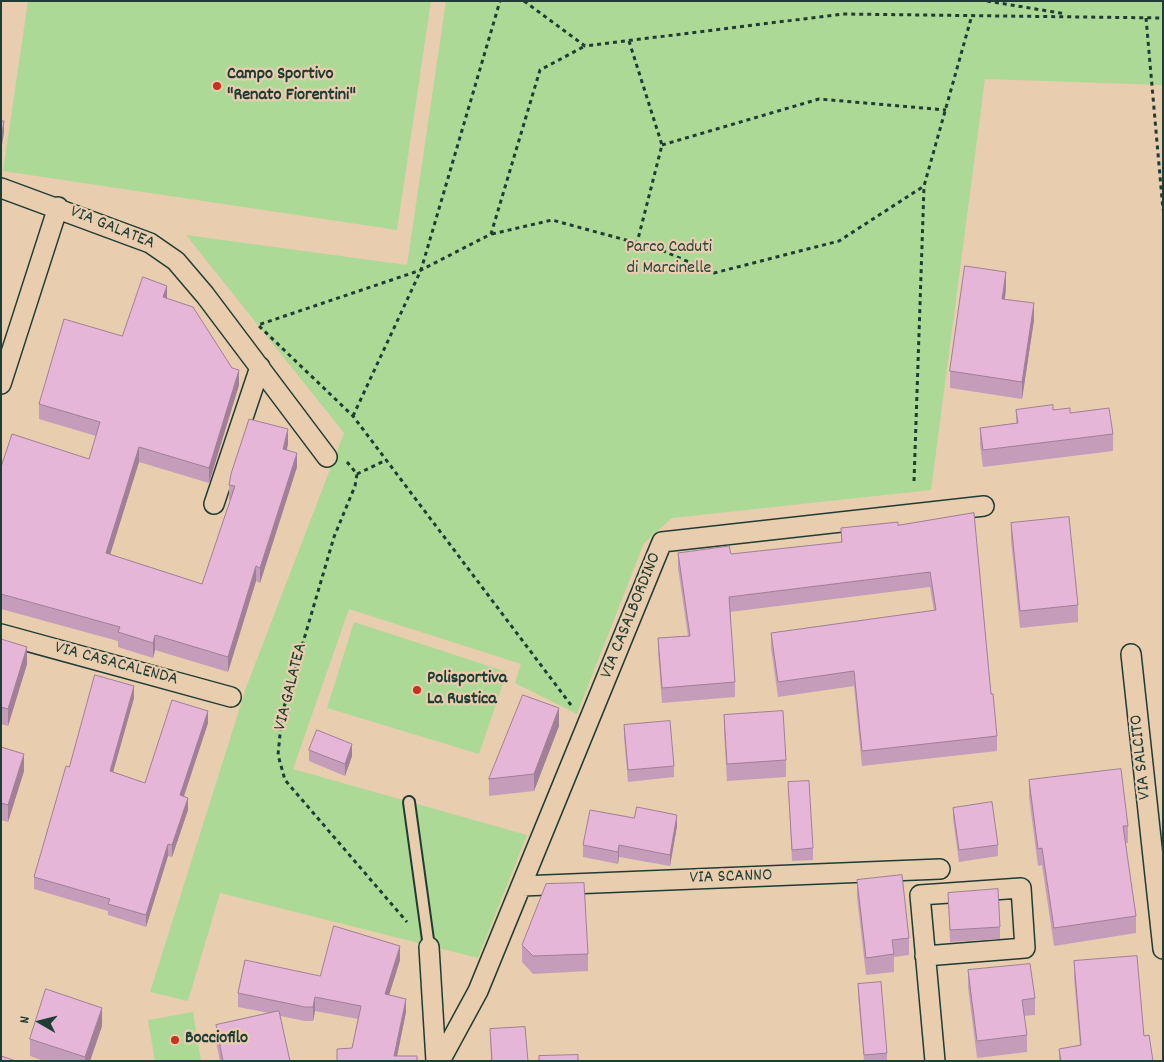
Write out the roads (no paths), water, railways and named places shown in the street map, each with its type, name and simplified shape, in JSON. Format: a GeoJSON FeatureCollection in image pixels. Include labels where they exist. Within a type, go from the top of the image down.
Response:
{"type":"FeatureCollection","features":[{"type":"Feature","properties":{"kind":"street","name":"VIA GALATEA"},"geometry":{"type":"LineString","coordinates":[[1,188],[58,207],[150,243],[168,254],[197,284],[327,457]]}},
{"type":"Feature","properties":{"kind":"street"},"geometry":{"type":"LineString","coordinates":[[1,384],[58,207]]}},
{"type":"Feature","properties":{"kind":"street"},"geometry":{"type":"LineString","coordinates":[[214,504],[260,367]]}},
{"type":"Feature","properties":{"kind":"street","name":"VIA CASALBORDINO"},"geometry":{"type":"LineString","coordinates":[[440,1061],[478,991],[662,542],[984,506]]}},
{"type":"Feature","properties":{"kind":"street","name":"VIA CASACALENDA"},"geometry":{"type":"LineString","coordinates":[[1,634],[232,697]]}},
{"type":"Feature","properties":{"kind":"street","name":"VIA SALCITO"},"geometry":{"type":"LineString","coordinates":[[1131,654],[1163,949]]}},
{"type":"Feature","properties":{"kind":"street","name":"VIA SCANNO"},"geometry":{"type":"LineString","coordinates":[[522,886],[940,869]]}},
{"type":"Feature","properties":{"kind":"street"},"geometry":{"type":"LineString","coordinates":[[925,956],[1025,948],[1021,888],[920,895],[925,956],[935,1061]]}},
{"type":"Feature","properties":{"kind":"street"},"geometry":{"type":"LineString","coordinates":[[430,947],[436,1061]]}},
{"type":"Feature","properties":{"kind":"lane"},"geometry":{"type":"LineString","coordinates":[[409,802],[430,947]]}},
{"type":"Feature","properties":{"kind":"place","name":"Campo Sportivo \"Renato Fiorentini\""},"geometry":{"type":"Point","coordinates":[217,86]}},
{"type":"Feature","properties":{"kind":"place","name":"Polisportiva La Rustica"},"geometry":{"type":"Point","coordinates":[417,690]}},
{"type":"Feature","properties":{"kind":"place","name":"Bocciofilo"},"geometry":{"type":"Point","coordinates":[175,1040]}},
{"type":"Feature","properties":{"kind":"park label","name":"Parco Caduti di Marcinelle"},"geometry":{"type":"Point","coordinates":[669,259]}}]}
